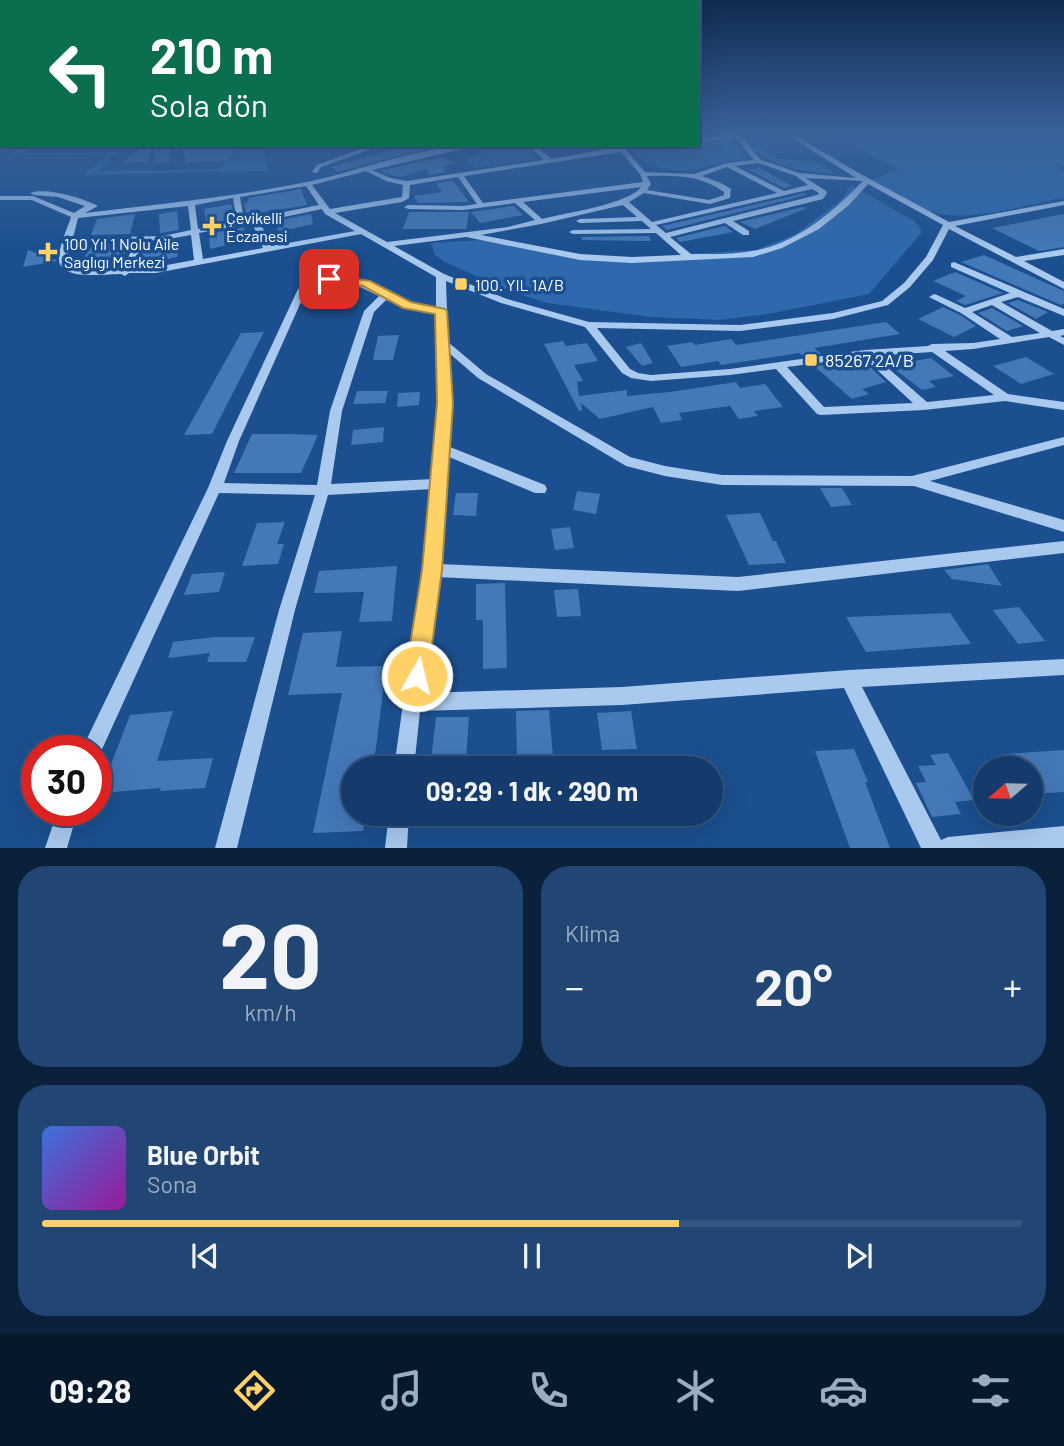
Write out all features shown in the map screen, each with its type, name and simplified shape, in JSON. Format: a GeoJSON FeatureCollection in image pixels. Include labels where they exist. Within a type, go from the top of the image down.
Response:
{"type":"FeatureCollection","features":[{"type":"Feature","properties":{"kind":"street"},"geometry":{"type":"LineString","coordinates":[[0,196],[33,198],[75,216],[191,203],[308,184],[357,173]]}},
{"type":"Feature","properties":{"kind":"street"},"geometry":{"type":"LineString","coordinates":[[373,173],[388,180],[407,183],[469,173]]}},
{"type":"Feature","properties":{"kind":"street"},"geometry":{"type":"LineString","coordinates":[[422,173],[424,180]]}},
{"type":"Feature","properties":{"kind":"street"},"geometry":{"type":"LineString","coordinates":[[695,175],[703,173]]}},
{"type":"Feature","properties":{"kind":"street"},"geometry":{"type":"LineString","coordinates":[[742,173],[781,192]]}},
{"type":"Feature","properties":{"kind":"street"},"geometry":{"type":"LineString","coordinates":[[573,232],[662,234],[729,222],[792,202],[820,197],[823,193],[791,173]]}},
{"type":"Feature","properties":{"kind":"street"},"geometry":{"type":"LineString","coordinates":[[853,173],[1064,286]]}},
{"type":"Feature","properties":{"kind":"street"},"geometry":{"type":"LineString","coordinates":[[459,174],[481,205]]}},
{"type":"Feature","properties":{"kind":"street"},"geometry":{"type":"LineString","coordinates":[[408,207],[463,208],[644,187],[695,201],[719,200],[727,196],[728,191],[695,175],[643,174],[644,187]]}},
{"type":"Feature","properties":{"kind":"street"},"geometry":{"type":"LineString","coordinates":[[798,175],[867,181]]}},
{"type":"Feature","properties":{"kind":"street"},"geometry":{"type":"LineString","coordinates":[[469,235],[580,257],[632,260],[753,254],[779,246],[816,227],[846,203],[867,181]]}},
{"type":"Feature","properties":{"kind":"street"},"geometry":{"type":"LineString","coordinates":[[67,242],[141,239],[196,232],[282,214],[399,200],[405,198],[407,183]]}},
{"type":"Feature","properties":{"kind":"street"},"geometry":{"type":"LineString","coordinates":[[308,184],[325,209],[360,232],[441,276],[504,301],[589,325],[740,328],[833,316],[885,303],[907,285],[930,258],[947,225]]}},
{"type":"Feature","properties":{"kind":"street"},"geometry":{"type":"LineString","coordinates":[[580,221],[649,222],[710,211],[814,186]]}},
{"type":"Feature","properties":{"kind":"street"},"geometry":{"type":"LineString","coordinates":[[384,245],[469,235],[541,222],[624,202],[644,187]]}},
{"type":"Feature","properties":{"kind":"street"},"geometry":{"type":"LineString","coordinates":[[270,190],[282,214]]}},
{"type":"Feature","properties":{"kind":"street"},"geometry":{"type":"LineString","coordinates":[[0,196],[59,195],[89,206],[144,208]]}},
{"type":"Feature","properties":{"kind":"street"},"geometry":{"type":"LineString","coordinates":[[236,196],[241,224]]}},
{"type":"Feature","properties":{"kind":"street"},"geometry":{"type":"LineString","coordinates":[[516,200],[541,222]]}},
{"type":"Feature","properties":{"kind":"street"},"geometry":{"type":"LineString","coordinates":[[695,201],[746,233]]}},
{"type":"Feature","properties":{"kind":"street"},"geometry":{"type":"LineString","coordinates":[[624,202],[690,258]]}},
{"type":"Feature","properties":{"kind":"street"},"geometry":{"type":"LineString","coordinates":[[947,225],[1064,202]]}},
{"type":"Feature","properties":{"kind":"street"},"geometry":{"type":"LineString","coordinates":[[191,203],[199,263]]}},
{"type":"Feature","properties":{"kind":"street"},"geometry":{"type":"LineString","coordinates":[[89,206],[75,216],[67,242],[63,260],[65,266],[74,272],[125,273],[199,263],[360,232]]}},
{"type":"Feature","properties":{"kind":"street"},"geometry":{"type":"LineString","coordinates":[[255,220],[268,249]]}},
{"type":"Feature","properties":{"kind":"street"},"geometry":{"type":"LineString","coordinates":[[125,273],[141,239]]}},
{"type":"Feature","properties":{"kind":"street"},"geometry":{"type":"LineString","coordinates":[[1015,260],[1064,252]]}},
{"type":"Feature","properties":{"kind":"street"},"geometry":{"type":"LineString","coordinates":[[954,265],[1064,313]]}},
{"type":"Feature","properties":{"kind":"street"},"geometry":{"type":"LineString","coordinates":[[406,756],[432,570],[445,403],[441,276]]}},
{"type":"Feature","properties":{"kind":"street"},"geometry":{"type":"LineString","coordinates":[[99,735],[215,488],[233,441],[301,291],[329,279],[344,279],[365,283],[408,305],[441,311]]}},
{"type":"Feature","properties":{"kind":"street"},"geometry":{"type":"LineString","coordinates":[[964,311],[1020,293]]}},
{"type":"Feature","properties":{"kind":"street"},"geometry":{"type":"LineString","coordinates":[[226,848],[287,610],[323,490],[336,411],[369,311],[386,294]]}},
{"type":"Feature","properties":{"kind":"street"},"geometry":{"type":"LineString","coordinates":[[934,297],[964,311],[1011,341]]}},
{"type":"Feature","properties":{"kind":"street"},"geometry":{"type":"LineString","coordinates":[[992,301],[1058,334],[1064,342]]}},
{"type":"Feature","properties":{"kind":"street"},"geometry":{"type":"LineString","coordinates":[[589,325],[626,371],[635,376],[651,378],[1058,334]]}},
{"type":"Feature","properties":{"kind":"street"},"geometry":{"type":"LineString","coordinates":[[441,341],[482,376],[626,461],[722,480],[914,481],[1064,441]]}},
{"type":"Feature","properties":{"kind":"street"},"geometry":{"type":"LineString","coordinates":[[932,347],[1006,397]]}},
{"type":"Feature","properties":{"kind":"street"},"geometry":{"type":"LineString","coordinates":[[865,353],[924,406]]}},
{"type":"Feature","properties":{"kind":"street"},"geometry":{"type":"LineString","coordinates":[[779,365],[821,411],[924,406],[1006,397],[1064,406]]}},
{"type":"Feature","properties":{"kind":"street"},"geometry":{"type":"LineString","coordinates":[[441,449],[540,489]]}},
{"type":"Feature","properties":{"kind":"street"},"geometry":{"type":"LineString","coordinates":[[914,481],[1064,526]]}},
{"type":"Feature","properties":{"kind":"street"},"geometry":{"type":"LineString","coordinates":[[215,488],[323,490],[439,484]]}},
{"type":"Feature","properties":{"kind":"street"},"geometry":{"type":"LineString","coordinates":[[432,570],[738,584],[1064,547]]}},
{"type":"Feature","properties":{"kind":"street"},"geometry":{"type":"LineString","coordinates":[[413,702],[622,696],[849,679],[1064,667]]}},
{"type":"Feature","properties":{"kind":"street"},"geometry":{"type":"LineString","coordinates":[[849,679],[933,848]]}},
{"type":"Feature","properties":{"kind":"street"},"geometry":{"type":"LineString","coordinates":[[56,848],[63,826]]}},
{"type":"Feature","properties":{"kind":"street"},"geometry":{"type":"LineString","coordinates":[[396,848],[398,826]]}},
{"type":"Feature","properties":{"kind":"street"},"geometry":{"type":"LineString","coordinates":[[948,848],[1064,837]]}},
{"type":"Feature","properties":{"kind":"shaded area"},"geometry":{"type":"Polygon","coordinates":[[[86,173],[196,173],[83,175],[86,173]]]}},
{"type":"Feature","properties":{"kind":"shaded area"},"geometry":{"type":"Polygon","coordinates":[[[889,173],[1064,173],[1064,198],[975,215],[939,214],[910,203],[870,180],[889,173]]]}},
{"type":"Feature","properties":{"kind":"shaded area"},"geometry":{"type":"Polygon","coordinates":[[[851,185],[916,222],[922,232],[869,294],[768,314],[719,320],[651,317],[547,303],[510,291],[445,262],[435,255],[431,243],[481,240],[605,259],[756,250],[796,234],[843,198],[851,185]]]}},
{"type":"Feature","properties":{"kind":"building"},"geometry":{"type":"Polygon","coordinates":[[[385,173],[415,173],[400,177],[385,173]]]}},
{"type":"Feature","properties":{"kind":"building"},"geometry":{"type":"Polygon","coordinates":[[[754,173],[768,173],[792,186],[784,188],[754,173]]]}},
{"type":"Feature","properties":{"kind":"building"},"geometry":{"type":"Polygon","coordinates":[[[453,181],[469,202],[418,203],[414,196],[442,192],[436,183],[453,181]]]}},
{"type":"Feature","properties":{"kind":"building"},"geometry":{"type":"Polygon","coordinates":[[[301,189],[307,205],[246,215],[244,203],[249,202],[248,198],[301,189]]]}},
{"type":"Feature","properties":{"kind":"building"},"geometry":{"type":"Polygon","coordinates":[[[805,193],[807,195],[667,230],[662,226],[805,193]]]}},
{"type":"Feature","properties":{"kind":"building"},"geometry":{"type":"Polygon","coordinates":[[[231,204],[234,219],[207,225],[204,209],[231,204]]]}},
{"type":"Feature","properties":{"kind":"building"},"geometry":{"type":"Polygon","coordinates":[[[514,206],[523,215],[480,223],[471,212],[514,206]]]}},
{"type":"Feature","properties":{"kind":"building"},"geometry":{"type":"Polygon","coordinates":[[[807,208],[755,229],[740,222],[807,208]]]}},
{"type":"Feature","properties":{"kind":"building"},"geometry":{"type":"Polygon","coordinates":[[[177,211],[179,230],[160,233],[159,214],[177,211]]]}},
{"type":"Feature","properties":{"kind":"building"},"geometry":{"type":"Polygon","coordinates":[[[409,212],[469,212],[466,229],[403,229],[409,212]]]}},
{"type":"Feature","properties":{"kind":"building"},"geometry":{"type":"Polygon","coordinates":[[[135,214],[130,234],[91,235],[97,219],[135,214]]]}},
{"type":"Feature","properties":{"kind":"building"},"geometry":{"type":"Polygon","coordinates":[[[311,214],[313,224],[278,232],[276,221],[311,214]]]}},
{"type":"Feature","properties":{"kind":"building"},"geometry":{"type":"Polygon","coordinates":[[[1064,214],[1064,247],[1039,251],[992,228],[1064,214]]]}},
{"type":"Feature","properties":{"kind":"building"},"geometry":{"type":"Polygon","coordinates":[[[725,226],[733,232],[680,242],[676,238],[725,226]]]}},
{"type":"Feature","properties":{"kind":"building"},"geometry":{"type":"Polygon","coordinates":[[[244,227],[246,240],[210,249],[209,234],[244,227]]]}},
{"type":"Feature","properties":{"kind":"building"},"geometry":{"type":"Polygon","coordinates":[[[649,236],[651,241],[582,240],[581,237],[649,236]]]}},
{"type":"Feature","properties":{"kind":"building"},"geometry":{"type":"Polygon","coordinates":[[[181,240],[177,257],[137,265],[146,244],[181,240]]]}},
{"type":"Feature","properties":{"kind":"building"},"geometry":{"type":"Polygon","coordinates":[[[127,244],[124,256],[79,264],[93,245],[127,244]]]}},
{"type":"Feature","properties":{"kind":"building"},"geometry":{"type":"Polygon","coordinates":[[[28,250],[56,260],[57,261],[23,267],[28,250]]]}},
{"type":"Feature","properties":{"kind":"building"},"geometry":{"type":"Polygon","coordinates":[[[984,255],[1064,291],[1064,304],[961,262],[984,255]]]}},
{"type":"Feature","properties":{"kind":"building"},"geometry":{"type":"Polygon","coordinates":[[[955,272],[1003,293],[965,305],[956,301],[966,296],[933,281],[955,272]]]}},
{"type":"Feature","properties":{"kind":"building"},"geometry":{"type":"Polygon","coordinates":[[[1018,300],[1048,312],[1036,319],[1008,303],[1018,300]]]}},
{"type":"Feature","properties":{"kind":"building"},"geometry":{"type":"Polygon","coordinates":[[[943,307],[976,326],[954,337],[918,319],[943,307]]]}},
{"type":"Feature","properties":{"kind":"building"},"geometry":{"type":"Polygon","coordinates":[[[992,308],[1023,326],[1007,331],[978,313],[992,308]]]}},
{"type":"Feature","properties":{"kind":"building"},"geometry":{"type":"Polygon","coordinates":[[[886,322],[900,334],[814,348],[821,354],[803,356],[799,353],[721,365],[718,361],[681,367],[667,346],[731,339],[736,345],[886,322]]]}},
{"type":"Feature","properties":{"kind":"building"},"geometry":{"type":"Polygon","coordinates":[[[264,332],[212,434],[184,435],[241,333],[264,332]]]}},
{"type":"Feature","properties":{"kind":"building"},"geometry":{"type":"Polygon","coordinates":[[[399,335],[393,360],[373,360],[378,336],[399,335]]]}},
{"type":"Feature","properties":{"kind":"building"},"geometry":{"type":"Polygon","coordinates":[[[563,341],[566,346],[587,343],[598,361],[574,365],[583,381],[577,382],[579,396],[627,390],[627,396],[736,382],[740,388],[765,384],[783,407],[754,411],[758,416],[739,419],[730,406],[679,413],[682,420],[661,423],[653,407],[600,419],[581,403],[582,410],[579,411],[544,344],[563,341]]]}},
{"type":"Feature","properties":{"kind":"building"},"geometry":{"type":"Polygon","coordinates":[[[641,343],[653,363],[642,366],[626,347],[641,343]]]}},
{"type":"Feature","properties":{"kind":"building"},"geometry":{"type":"Polygon","coordinates":[[[1026,357],[1054,374],[1021,384],[993,366],[1026,357]]]}},
{"type":"Feature","properties":{"kind":"building"},"geometry":{"type":"Polygon","coordinates":[[[902,358],[908,362],[931,358],[954,376],[929,381],[936,387],[922,390],[884,361],[902,358]]]}},
{"type":"Feature","properties":{"kind":"building"},"geometry":{"type":"Polygon","coordinates":[[[860,362],[868,365],[886,382],[862,389],[869,394],[852,399],[814,366],[833,364],[838,368],[860,362]]]}},
{"type":"Feature","properties":{"kind":"building"},"geometry":{"type":"Polygon","coordinates":[[[357,391],[388,391],[385,403],[353,404],[357,391]]]}},
{"type":"Feature","properties":{"kind":"building"},"geometry":{"type":"Polygon","coordinates":[[[420,392],[419,405],[397,407],[398,393],[420,392]]]}},
{"type":"Feature","properties":{"kind":"building"},"geometry":{"type":"Polygon","coordinates":[[[384,427],[383,442],[351,445],[353,430],[384,427]]]}},
{"type":"Feature","properties":{"kind":"building"},"geometry":{"type":"Polygon","coordinates":[[[252,434],[318,435],[301,473],[234,473],[252,434]]]}},
{"type":"Feature","properties":{"kind":"building"},"geometry":{"type":"Polygon","coordinates":[[[820,488],[842,488],[852,505],[831,507],[820,488]]]}},
{"type":"Feature","properties":{"kind":"building"},"geometry":{"type":"Polygon","coordinates":[[[577,491],[600,494],[596,514],[573,510],[577,491]]]}},
{"type":"Feature","properties":{"kind":"building"},"geometry":{"type":"Polygon","coordinates":[[[456,493],[478,493],[476,516],[453,515],[456,493]]]}},
{"type":"Feature","properties":{"kind":"building"},"geometry":{"type":"Polygon","coordinates":[[[760,513],[786,563],[749,565],[726,515],[760,513]]]}},
{"type":"Feature","properties":{"kind":"building"},"geometry":{"type":"Polygon","coordinates":[[[285,522],[277,544],[284,544],[278,564],[242,566],[257,523],[285,522]]]}},
{"type":"Feature","properties":{"kind":"building"},"geometry":{"type":"Polygon","coordinates":[[[570,527],[574,548],[555,550],[551,529],[570,527]]]}},
{"type":"Feature","properties":{"kind":"building"},"geometry":{"type":"Polygon","coordinates":[[[988,564],[1002,586],[952,579],[944,570],[988,564]]]}},
{"type":"Feature","properties":{"kind":"building"},"geometry":{"type":"Polygon","coordinates":[[[397,566],[392,621],[359,622],[364,592],[314,593],[319,571],[397,566]]]}},
{"type":"Feature","properties":{"kind":"building"},"geometry":{"type":"Polygon","coordinates":[[[225,572],[219,592],[184,595],[192,574],[225,572]]]}},
{"type":"Feature","properties":{"kind":"building"},"geometry":{"type":"Polygon","coordinates":[[[505,583],[507,668],[483,669],[483,620],[476,620],[476,584],[505,583]]]}},
{"type":"Feature","properties":{"kind":"building"},"geometry":{"type":"Polygon","coordinates":[[[578,589],[581,616],[557,617],[554,590],[578,589]]]}},
{"type":"Feature","properties":{"kind":"building"},"geometry":{"type":"Polygon","coordinates":[[[1019,607],[1045,641],[1018,644],[993,610],[1019,607]]]}},
{"type":"Feature","properties":{"kind":"building"},"geometry":{"type":"Polygon","coordinates":[[[950,613],[971,644],[866,652],[846,617],[950,613]]]}},
{"type":"Feature","properties":{"kind":"building"},"geometry":{"type":"Polygon","coordinates":[[[342,631],[336,667],[386,666],[374,756],[341,756],[341,826],[364,826],[363,831],[313,833],[342,693],[288,695],[303,633],[342,631]]]}},
{"type":"Feature","properties":{"kind":"building"},"geometry":{"type":"Polygon","coordinates":[[[215,637],[255,637],[246,662],[207,662],[210,653],[168,658],[173,642],[215,637]]]}},
{"type":"Feature","properties":{"kind":"building"},"geometry":{"type":"Polygon","coordinates":[[[549,710],[553,756],[517,756],[516,711],[549,710]]]}},
{"type":"Feature","properties":{"kind":"building"},"geometry":{"type":"Polygon","coordinates":[[[173,711],[157,761],[213,758],[205,788],[112,792],[112,762],[130,715],[173,711]]]}},
{"type":"Feature","properties":{"kind":"building"},"geometry":{"type":"Polygon","coordinates":[[[631,711],[637,749],[602,750],[597,713],[631,711]]]}},
{"type":"Feature","properties":{"kind":"building"},"geometry":{"type":"Polygon","coordinates":[[[436,717],[469,717],[466,756],[431,756],[436,717]]]}},
{"type":"Feature","properties":{"kind":"building"},"geometry":{"type":"Polygon","coordinates":[[[854,749],[890,848],[850,848],[815,751],[854,749]]]}},
{"type":"Feature","properties":{"kind":"building"},"geometry":{"type":"Polygon","coordinates":[[[1064,750],[1064,792],[1043,793],[1043,756],[1004,754],[1064,750]]]}},
{"type":"Feature","properties":{"kind":"building"},"geometry":{"type":"Polygon","coordinates":[[[948,753],[973,798],[955,802],[961,814],[932,817],[916,783],[926,782],[918,766],[936,765],[930,755],[948,753]]]}},
{"type":"Feature","properties":{"kind":"place","name":"Çevikelli Eczanesi"},"geometry":{"type":"Point","coordinates":[212,226]}},
{"type":"Feature","properties":{"kind":"place","name":"100 Yıl 1 Nolu Aile Saglıgı Merkezi"},"geometry":{"type":"Point","coordinates":[48,252]}},
{"type":"Feature","properties":{"kind":"place","name":"100. YIL 1A/B"},"geometry":{"type":"Point","coordinates":[461,284]}},
{"type":"Feature","properties":{"kind":"place","name":"85267 2A/B"},"geometry":{"type":"Point","coordinates":[811,360]}},
{"type":"Feature","properties":{"kind":"route"},"geometry":{"type":"LineString","coordinates":[[329,279],[365,283],[408,305],[441,311],[445,403],[432,570],[417,676]]}}]}
